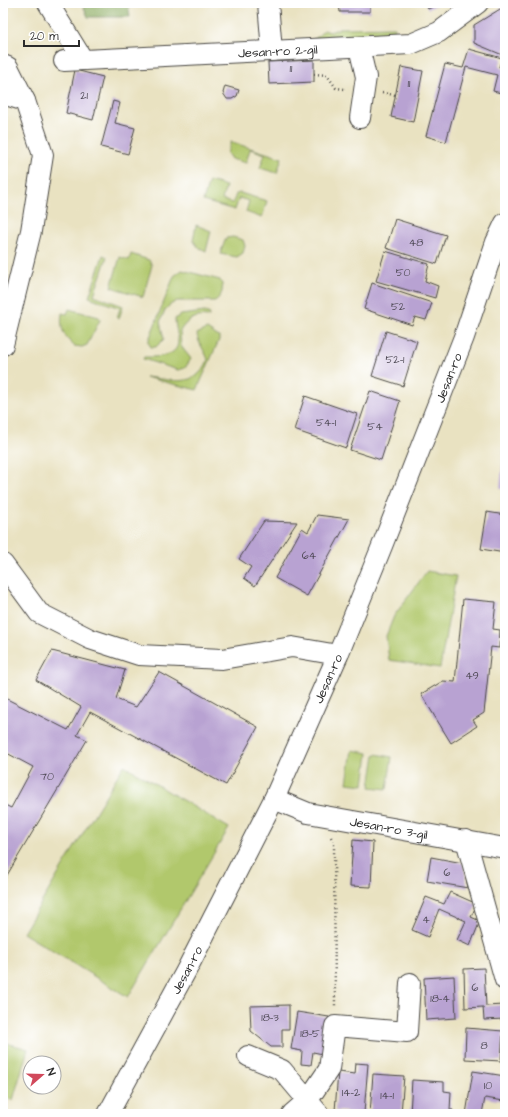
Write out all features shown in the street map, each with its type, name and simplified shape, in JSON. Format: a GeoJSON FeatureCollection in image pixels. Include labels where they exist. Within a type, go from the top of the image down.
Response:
{"type":"FeatureCollection","features":[{"type":"Feature","properties":{"kind":"street","name":"Jesan-ro 2-gil"},"geometry":{"type":"LineString","coordinates":[[48,3],[73,60],[411,44],[439,32],[478,3]]}},
{"type":"Feature","properties":{"kind":"street"},"geometry":{"type":"LineString","coordinates":[[268,3],[272,51]]}},
{"type":"Feature","properties":{"kind":"street"},"geometry":{"type":"LineString","coordinates":[[359,47],[366,77],[360,118]]}},
{"type":"Feature","properties":{"kind":"street"},"geometry":{"type":"LineString","coordinates":[[3,65],[8,67],[25,101],[43,154],[31,231],[3,345]]}},
{"type":"Feature","properties":{"kind":"street"},"geometry":{"type":"LineString","coordinates":[[3,94],[25,101]]}},
{"type":"Feature","properties":{"kind":"street","name":"Jesan-ro"},"geometry":{"type":"LineString","coordinates":[[108,1114],[186,971],[274,800],[338,655],[464,337],[496,242],[505,223]]}},
{"type":"Feature","properties":{"kind":"street"},"geometry":{"type":"LineString","coordinates":[[3,564],[39,613],[90,639],[139,655],[222,659],[292,647],[338,655]]}},
{"type":"Feature","properties":{"kind":"street","name":"Jesan-ro 3-gil"},"geometry":{"type":"LineString","coordinates":[[274,800],[308,813],[505,848]]}},
{"type":"Feature","properties":{"kind":"street"},"geometry":{"type":"LineString","coordinates":[[466,840],[505,980]]}},
{"type":"Feature","properties":{"kind":"street"},"geometry":{"type":"LineString","coordinates":[[316,1109],[329,1070],[335,1026],[407,1032],[410,983]]}},
{"type":"Feature","properties":{"kind":"street"},"geometry":{"type":"LineString","coordinates":[[248,1056],[282,1070],[316,1109]]}},
{"type":"Feature","properties":{"kind":"street"},"geometry":{"type":"LineString","coordinates":[[292,1114],[316,1109]]}},
{"type":"Feature","properties":{"kind":"path"},"geometry":{"type":"LineString","coordinates":[[314,74],[327,75],[336,88],[364,91]]}},
{"type":"Feature","properties":{"kind":"path"},"geometry":{"type":"LineString","coordinates":[[322,815],[334,843],[335,1026]]}},
{"type":"Feature","properties":{"kind":"green space"},"geometry":{"type":"Polygon","coordinates":[[[82,3],[128,3],[130,17],[88,17],[82,3]]]}},
{"type":"Feature","properties":{"kind":"green space"},"geometry":{"type":"Polygon","coordinates":[[[395,27],[394,41],[314,40],[324,30],[330,32],[340,28],[395,27]]]}},
{"type":"Feature","properties":{"kind":"green space"},"geometry":{"type":"Polygon","coordinates":[[[231,142],[282,158],[277,173],[260,168],[265,154],[250,149],[246,163],[231,159],[227,153],[231,142]]]}},
{"type":"Feature","properties":{"kind":"green space"},"geometry":{"type":"Polygon","coordinates":[[[209,181],[226,186],[222,200],[233,203],[236,194],[240,193],[267,201],[262,218],[246,212],[249,201],[239,198],[235,210],[203,201],[209,181]]]}},
{"type":"Feature","properties":{"kind":"green space"},"geometry":{"type":"Polygon","coordinates":[[[196,225],[211,231],[206,251],[198,247],[193,240],[196,225]]]}},
{"type":"Feature","properties":{"kind":"green space"},"geometry":{"type":"Polygon","coordinates":[[[233,237],[243,240],[245,246],[243,253],[237,257],[220,254],[226,238],[233,237]]]}},
{"type":"Feature","properties":{"kind":"green space"},"geometry":{"type":"Polygon","coordinates":[[[131,254],[149,260],[152,265],[143,297],[111,287],[120,257],[129,260],[131,254]]]}},
{"type":"Feature","properties":{"kind":"green space"},"geometry":{"type":"Polygon","coordinates":[[[103,255],[107,257],[94,295],[123,306],[119,319],[117,318],[120,308],[89,297],[103,255]]]}},
{"type":"Feature","properties":{"kind":"green space"},"geometry":{"type":"Polygon","coordinates":[[[182,270],[220,280],[222,283],[221,294],[215,301],[177,301],[170,305],[165,310],[160,322],[164,339],[156,347],[151,347],[148,342],[174,276],[182,270]]]}},
{"type":"Feature","properties":{"kind":"green space"},"geometry":{"type":"Polygon","coordinates":[[[69,309],[99,317],[100,320],[87,345],[82,347],[74,346],[67,339],[63,331],[61,323],[62,313],[67,314],[69,309]]]}},
{"type":"Feature","properties":{"kind":"green space"},"geometry":{"type":"Polygon","coordinates":[[[205,312],[210,314],[208,317],[192,319],[180,331],[181,346],[191,359],[185,368],[178,370],[143,359],[144,357],[170,354],[174,351],[177,347],[178,341],[175,319],[180,315],[205,312]]]}},
{"type":"Feature","properties":{"kind":"green space"},"geometry":{"type":"Polygon","coordinates":[[[207,329],[219,337],[219,340],[197,390],[145,377],[181,380],[196,376],[203,369],[208,360],[197,334],[207,329]]]}},
{"type":"Feature","properties":{"kind":"green space"},"geometry":{"type":"Polygon","coordinates":[[[427,571],[456,576],[440,668],[389,660],[386,636],[394,616],[427,571]]]}},
{"type":"Feature","properties":{"kind":"green space"},"geometry":{"type":"Polygon","coordinates":[[[352,750],[368,753],[364,785],[347,783],[352,750]]]}},
{"type":"Feature","properties":{"kind":"green space"},"geometry":{"type":"Polygon","coordinates":[[[375,754],[392,757],[387,789],[370,787],[375,754]]]}},
{"type":"Feature","properties":{"kind":"green space"},"geometry":{"type":"Polygon","coordinates":[[[124,765],[229,828],[128,997],[23,933],[124,765]]]}},
{"type":"Feature","properties":{"kind":"green space"},"geometry":{"type":"Polygon","coordinates":[[[3,1042],[28,1049],[26,1055],[22,1055],[22,1069],[13,1100],[3,1097],[3,1042]]]}},
{"type":"Feature","properties":{"kind":"building"},"geometry":{"type":"Polygon","coordinates":[[[339,3],[370,3],[370,12],[340,12],[339,3]]]}},
{"type":"Feature","properties":{"kind":"building"},"geometry":{"type":"Polygon","coordinates":[[[425,3],[441,3],[428,9],[425,3]]]}},
{"type":"Feature","properties":{"kind":"building"},"geometry":{"type":"Polygon","coordinates":[[[505,6],[505,56],[474,43],[474,25],[505,6]]]}},
{"type":"Feature","properties":{"kind":"building"},"geometry":{"type":"Polygon","coordinates":[[[469,49],[502,58],[499,67],[505,69],[505,94],[493,91],[497,75],[466,67],[446,142],[426,136],[445,64],[463,68],[469,49]]]}},
{"type":"Feature","properties":{"kind":"building"},"geometry":{"type":"Polygon","coordinates":[[[314,60],[314,82],[269,84],[268,62],[314,60]]]}},
{"type":"Feature","properties":{"kind":"building"},"geometry":{"type":"Polygon","coordinates":[[[401,67],[423,71],[413,122],[391,117],[401,67]]]}},
{"type":"Feature","properties":{"kind":"building"},"geometry":{"type":"Polygon","coordinates":[[[75,70],[103,77],[93,120],[66,113],[75,70]]]}},
{"type":"Feature","properties":{"kind":"building"},"geometry":{"type":"Polygon","coordinates":[[[225,86],[239,90],[237,96],[232,99],[227,99],[223,93],[225,86]]]}},
{"type":"Feature","properties":{"kind":"building"},"geometry":{"type":"Polygon","coordinates":[[[113,101],[120,103],[115,123],[135,128],[128,154],[101,147],[113,101]]]}},
{"type":"Feature","properties":{"kind":"building"},"geometry":{"type":"Polygon","coordinates":[[[395,219],[446,235],[437,264],[386,248],[395,219]]]}},
{"type":"Feature","properties":{"kind":"building"},"geometry":{"type":"Polygon","coordinates":[[[385,251],[429,264],[425,281],[438,286],[435,298],[376,281],[385,251]]]}},
{"type":"Feature","properties":{"kind":"building"},"geometry":{"type":"Polygon","coordinates":[[[372,283],[432,303],[426,320],[415,317],[412,325],[364,309],[372,283]]]}},
{"type":"Feature","properties":{"kind":"building"},"geometry":{"type":"Polygon","coordinates":[[[386,331],[417,341],[403,386],[372,376],[386,331]]]}},
{"type":"Feature","properties":{"kind":"building"},"geometry":{"type":"Polygon","coordinates":[[[370,391],[400,401],[381,460],[350,450],[370,391]]]}},
{"type":"Feature","properties":{"kind":"building"},"geometry":{"type":"Polygon","coordinates":[[[305,396],[357,414],[346,448],[294,430],[305,396]]]}},
{"type":"Feature","properties":{"kind":"building"},"geometry":{"type":"Polygon","coordinates":[[[504,443],[505,489],[500,489],[504,443]]]}},
{"type":"Feature","properties":{"kind":"building"},"geometry":{"type":"Polygon","coordinates":[[[487,512],[505,515],[505,553],[481,549],[487,512]]]}},
{"type":"Feature","properties":{"kind":"building"},"geometry":{"type":"Polygon","coordinates":[[[317,515],[349,519],[307,596],[275,578],[302,528],[308,532],[317,515]]]}},
{"type":"Feature","properties":{"kind":"building"},"geometry":{"type":"Polygon","coordinates":[[[264,521],[297,522],[255,586],[244,578],[251,567],[239,559],[264,521]]]}},
{"type":"Feature","properties":{"kind":"building"},"geometry":{"type":"Polygon","coordinates":[[[463,599],[496,602],[493,629],[500,630],[499,648],[491,647],[484,713],[473,720],[477,726],[451,743],[421,694],[443,681],[455,682],[463,599]]]}},
{"type":"Feature","properties":{"kind":"building"},"geometry":{"type":"Polygon","coordinates":[[[52,651],[125,670],[116,699],[136,707],[159,672],[258,727],[226,785],[90,712],[77,735],[87,740],[3,882],[3,804],[11,808],[33,767],[3,751],[3,697],[68,730],[81,707],[36,680],[52,651]]]}},
{"type":"Feature","properties":{"kind":"building"},"geometry":{"type":"Polygon","coordinates":[[[353,840],[373,842],[371,887],[350,886],[353,840]]]}},
{"type":"Feature","properties":{"kind":"building"},"geometry":{"type":"Polygon","coordinates":[[[431,857],[463,863],[468,888],[427,881],[431,857]]]}},
{"type":"Feature","properties":{"kind":"building"},"geometry":{"type":"Polygon","coordinates":[[[450,892],[477,904],[471,917],[480,921],[470,946],[457,940],[466,921],[439,909],[428,937],[412,930],[426,897],[444,904],[450,892]]]}},
{"type":"Feature","properties":{"kind":"building"},"geometry":{"type":"Polygon","coordinates":[[[484,968],[486,1006],[503,1005],[504,1019],[484,1020],[483,1007],[465,1008],[464,969],[484,968]]]}},
{"type":"Feature","properties":{"kind":"building"},"geometry":{"type":"Polygon","coordinates":[[[454,976],[456,1018],[426,1020],[424,978],[454,976]]]}},
{"type":"Feature","properties":{"kind":"building"},"geometry":{"type":"Polygon","coordinates":[[[289,1005],[289,1029],[282,1029],[282,1047],[271,1047],[251,1031],[250,1006],[289,1005]]]}},
{"type":"Feature","properties":{"kind":"building"},"geometry":{"type":"Polygon","coordinates":[[[297,1012],[329,1017],[323,1054],[313,1052],[311,1065],[301,1064],[302,1051],[291,1049],[297,1012]]]}},
{"type":"Feature","properties":{"kind":"building"},"geometry":{"type":"Polygon","coordinates":[[[466,1028],[503,1031],[501,1061],[465,1059],[466,1028]]]}},
{"type":"Feature","properties":{"kind":"building"},"geometry":{"type":"Polygon","coordinates":[[[356,1063],[368,1064],[364,1113],[335,1111],[338,1072],[355,1074],[356,1063]]]}},
{"type":"Feature","properties":{"kind":"building"},"geometry":{"type":"Polygon","coordinates":[[[473,1071],[505,1076],[504,1101],[485,1098],[482,1114],[466,1114],[473,1071]]]}},
{"type":"Feature","properties":{"kind":"building"},"geometry":{"type":"Polygon","coordinates":[[[373,1074],[404,1076],[401,1114],[370,1114],[373,1074]]]}},
{"type":"Feature","properties":{"kind":"building"},"geometry":{"type":"Polygon","coordinates":[[[412,1080],[444,1082],[444,1091],[451,1092],[450,1110],[453,1110],[453,1114],[410,1114],[412,1080]]]}}]}
